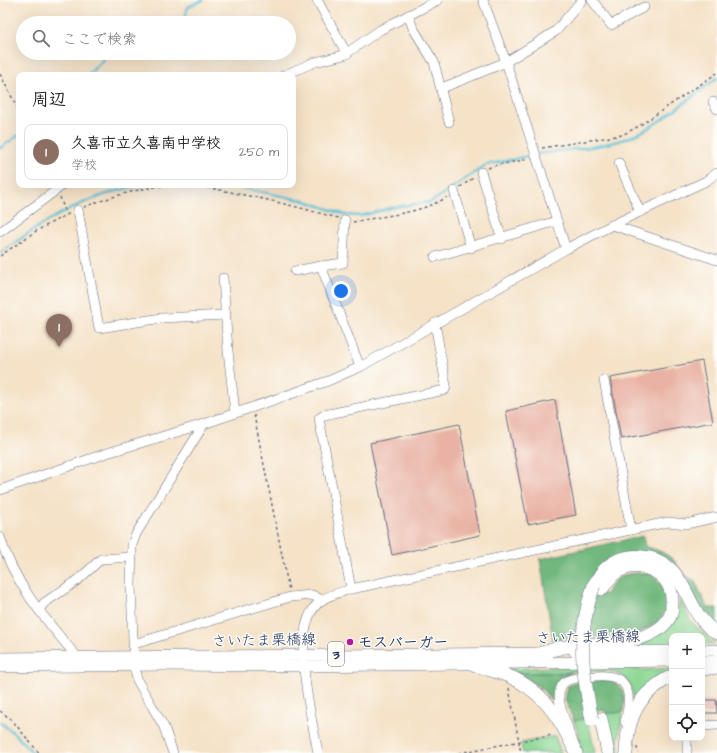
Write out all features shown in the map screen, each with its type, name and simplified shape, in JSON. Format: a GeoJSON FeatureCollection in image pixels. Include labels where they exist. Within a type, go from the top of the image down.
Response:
{"type":"FeatureCollection","features":[{"type":"Feature","properties":{"kind":"highway"},"geometry":{"type":"LineString","coordinates":[[599,753],[591,667],[591,635],[598,587],[604,570],[615,562],[640,556],[654,559],[665,565],[675,575],[699,618],[717,633]]}},
{"type":"Feature","properties":{"kind":"highway"},"geometry":{"type":"LineString","coordinates":[[542,653],[565,647],[607,643],[642,637],[655,632],[665,624],[672,613],[672,590],[659,574],[650,568],[631,566],[618,571],[598,587]]}},
{"type":"Feature","properties":{"kind":"highway"},"geometry":{"type":"LineString","coordinates":[[471,663],[485,669],[503,673],[538,693],[555,713],[574,749]]}},
{"type":"Feature","properties":{"kind":"highway"},"geometry":{"type":"LineString","coordinates":[[705,669],[717,667]]}},
{"type":"Feature","properties":{"kind":"highway"},"geometry":{"type":"LineString","coordinates":[[625,753],[631,721],[637,706],[651,690],[669,678]]}},
{"type":"Feature","properties":{"kind":"highway"},"geometry":{"type":"LineString","coordinates":[[597,719],[608,753]]}},
{"type":"Feature","properties":{"kind":"main road"},"geometry":{"type":"LineString","coordinates":[[705,650],[717,650]]}},
{"type":"Feature","properties":{"kind":"main road","name":"さいたま栗橋線"},"geometry":{"type":"LineString","coordinates":[[0,667],[303,654],[669,651]]}},
{"type":"Feature","properties":{"kind":"main road","name":"さいたま栗橋線"},"geometry":{"type":"LineString","coordinates":[[0,658],[77,657],[134,661],[303,666],[669,661]]}},
{"type":"Feature","properties":{"kind":"main road"},"geometry":{"type":"LineString","coordinates":[[705,661],[717,661]]}},
{"type":"Feature","properties":{"kind":"street"},"geometry":{"type":"LineString","coordinates":[[317,0],[347,54]]}},
{"type":"Feature","properties":{"kind":"street"},"geometry":{"type":"LineString","coordinates":[[291,72],[315,62],[347,54],[380,30],[438,0]]}},
{"type":"Feature","properties":{"kind":"street"},"geometry":{"type":"LineString","coordinates":[[484,0],[506,62],[566,249]]}},
{"type":"Feature","properties":{"kind":"street"},"geometry":{"type":"LineString","coordinates":[[442,88],[506,62],[556,31],[582,0]]}},
{"type":"Feature","properties":{"kind":"street"},"geometry":{"type":"LineString","coordinates":[[592,0],[611,25],[644,7]]}},
{"type":"Feature","properties":{"kind":"street"},"geometry":{"type":"LineString","coordinates":[[408,15],[413,28],[434,62],[442,88],[449,122]]}},
{"type":"Feature","properties":{"kind":"street"},"geometry":{"type":"LineString","coordinates":[[619,163],[640,212]]}},
{"type":"Feature","properties":{"kind":"street"},"geometry":{"type":"LineString","coordinates":[[481,172],[502,238]]}},
{"type":"Feature","properties":{"kind":"street"},"geometry":{"type":"LineString","coordinates":[[0,490],[106,453],[204,424],[252,406],[328,381],[360,367],[566,249],[612,225],[706,181],[717,173]]}},
{"type":"Feature","properties":{"kind":"street"},"geometry":{"type":"LineString","coordinates":[[0,232],[59,188]]}},
{"type":"Feature","properties":{"kind":"street"},"geometry":{"type":"LineString","coordinates":[[454,192],[471,248]]}},
{"type":"Feature","properties":{"kind":"street"},"geometry":{"type":"LineString","coordinates":[[78,210],[99,328],[162,318],[226,315]]}},
{"type":"Feature","properties":{"kind":"street"},"geometry":{"type":"LineString","coordinates":[[295,271],[343,263],[345,220]]}},
{"type":"Feature","properties":{"kind":"street"},"geometry":{"type":"LineString","coordinates":[[435,257],[471,248],[557,221]]}},
{"type":"Feature","properties":{"kind":"street"},"geometry":{"type":"LineString","coordinates":[[612,225],[717,260]]}},
{"type":"Feature","properties":{"kind":"street"},"geometry":{"type":"LineString","coordinates":[[321,266],[360,367]]}},
{"type":"Feature","properties":{"kind":"street"},"geometry":{"type":"LineString","coordinates":[[223,278],[228,351],[235,413]]}},
{"type":"Feature","properties":{"kind":"street"},"geometry":{"type":"LineString","coordinates":[[351,589],[319,418],[446,390],[435,323]]}},
{"type":"Feature","properties":{"kind":"street"},"geometry":{"type":"LineString","coordinates":[[604,380],[631,530]]}},
{"type":"Feature","properties":{"kind":"street"},"geometry":{"type":"LineString","coordinates":[[173,753],[164,727],[138,680],[134,661],[131,586],[132,544],[136,534],[204,424]]}},
{"type":"Feature","properties":{"kind":"street"},"geometry":{"type":"LineString","coordinates":[[318,753],[303,666],[303,654],[307,622],[322,600],[351,589],[668,522],[686,524],[717,517]]}},
{"type":"Feature","properties":{"kind":"street"},"geometry":{"type":"LineString","coordinates":[[0,537],[6,558],[39,610],[77,657]]}},
{"type":"Feature","properties":{"kind":"street"},"geometry":{"type":"LineString","coordinates":[[39,610],[44,604],[78,580],[102,559],[132,557]]}},
{"type":"Feature","properties":{"kind":"street"},"geometry":{"type":"LineString","coordinates":[[134,644],[290,597],[312,596],[322,600]]}},
{"type":"Feature","properties":{"kind":"street"},"geometry":{"type":"LineString","coordinates":[[574,749],[560,700],[560,691],[562,686],[570,679],[602,675],[612,676],[623,682],[629,696],[622,738],[625,753]]}},
{"type":"Feature","properties":{"kind":"street"},"geometry":{"type":"LineString","coordinates":[[705,726],[717,725]]}},
{"type":"Feature","properties":{"kind":"street"},"geometry":{"type":"LineString","coordinates":[[687,741],[687,753]]}},
{"type":"Feature","properties":{"kind":"path"},"geometry":{"type":"LineString","coordinates":[[205,188],[228,191],[282,203],[352,222],[423,208],[440,202],[481,172],[497,165],[536,154],[622,135],[639,126],[717,73]]}},
{"type":"Feature","properties":{"kind":"path"},"geometry":{"type":"LineString","coordinates":[[0,74],[16,106]]}},
{"type":"Feature","properties":{"kind":"path"},"geometry":{"type":"LineString","coordinates":[[0,256],[36,231],[65,214],[108,198],[146,189],[161,188]]}},
{"type":"Feature","properties":{"kind":"path"},"geometry":{"type":"LineString","coordinates":[[64,209],[65,214]]}},
{"type":"Feature","properties":{"kind":"path"},"geometry":{"type":"LineString","coordinates":[[252,406],[290,597]]}},
{"type":"Feature","properties":{"kind":"path"},"geometry":{"type":"LineString","coordinates":[[508,683],[521,753]]}},
{"type":"Feature","properties":{"kind":"path"},"geometry":{"type":"LineString","coordinates":[[0,711],[11,719],[39,753]]}},
{"type":"Feature","properties":{"kind":"path"},"geometry":{"type":"LineString","coordinates":[[459,753],[552,735]]}},
{"type":"Feature","properties":{"kind":"green space"},"geometry":{"type":"Polygon","coordinates":[[[643,536],[645,546],[662,552],[673,559],[684,575],[694,580],[708,608],[717,608],[717,628],[659,556],[589,586],[606,595],[614,582],[624,575],[650,573],[666,589],[668,607],[659,622],[639,633],[553,640],[540,559],[643,536]]]}},
{"type":"Feature","properties":{"kind":"green space"},"geometry":{"type":"Polygon","coordinates":[[[680,599],[690,620],[703,633],[669,633],[669,645],[624,648],[677,612],[680,599]]]}},
{"type":"Feature","properties":{"kind":"green space"},"geometry":{"type":"Polygon","coordinates":[[[705,635],[715,645],[705,643],[705,635]]]}},
{"type":"Feature","properties":{"kind":"green space"},"geometry":{"type":"Polygon","coordinates":[[[614,666],[646,670],[669,668],[669,673],[633,702],[631,686],[617,673],[611,671],[515,673],[503,669],[614,666]]]}},
{"type":"Feature","properties":{"kind":"green space"},"geometry":{"type":"Polygon","coordinates":[[[515,673],[572,673],[560,682],[556,690],[556,706],[541,688],[515,673]]]}},
{"type":"Feature","properties":{"kind":"green space"},"geometry":{"type":"Polygon","coordinates":[[[607,680],[617,685],[624,696],[623,712],[606,714],[604,710],[587,714],[587,718],[574,721],[565,700],[568,686],[577,682],[607,680]]]}},
{"type":"Feature","properties":{"kind":"green space"},"geometry":{"type":"Polygon","coordinates":[[[623,712],[618,741],[619,753],[612,753],[606,714],[623,712]]]}},
{"type":"Feature","properties":{"kind":"green space"},"geometry":{"type":"Polygon","coordinates":[[[587,718],[595,753],[582,753],[579,734],[574,721],[587,718]]]}},
{"type":"Feature","properties":{"kind":"green space"},"geometry":{"type":"Polygon","coordinates":[[[555,736],[561,753],[523,753],[521,743],[555,736]]]}},
{"type":"Feature","properties":{"kind":"building"},"geometry":{"type":"Polygon","coordinates":[[[702,361],[713,422],[621,439],[610,378],[702,361]]]}},
{"type":"Feature","properties":{"kind":"building"},"geometry":{"type":"Polygon","coordinates":[[[555,400],[576,515],[528,524],[506,411],[555,400]]]}},
{"type":"Feature","properties":{"kind":"building"},"geometry":{"type":"Polygon","coordinates":[[[459,424],[480,535],[392,555],[370,443],[459,424]]]}},
{"type":"Feature","properties":{"kind":"building"},"geometry":{"type":"Polygon","coordinates":[[[705,700],[716,700],[717,713],[705,713],[705,700]]]}},
{"type":"Feature","properties":{"kind":"waterway"},"geometry":{"type":"LineString","coordinates":[[186,16],[188,7],[203,0]]}},
{"type":"Feature","properties":{"kind":"waterway"},"geometry":{"type":"LineString","coordinates":[[91,72],[103,60]]}},
{"type":"Feature","properties":{"kind":"waterway"},"geometry":{"type":"LineString","coordinates":[[538,154],[595,146],[628,138],[650,127],[674,111],[717,78]]}},
{"type":"Feature","properties":{"kind":"waterway"},"geometry":{"type":"LineString","coordinates":[[0,148],[16,137]]}},
{"type":"Feature","properties":{"kind":"waterway"},"geometry":{"type":"LineString","coordinates":[[243,188],[306,201],[346,215],[360,216],[394,207],[431,202],[486,165],[533,155]]}},
{"type":"Feature","properties":{"kind":"waterway"},"geometry":{"type":"LineString","coordinates":[[0,253],[35,229],[68,210],[103,195],[130,188]]}},
{"type":"Feature","properties":{"kind":"waterway"},"geometry":{"type":"LineString","coordinates":[[0,722],[16,735],[33,753]]}},
{"type":"Feature","properties":{"kind":"place","name":"久喜市立久喜南中学校"},"geometry":{"type":"Point","coordinates":[59,347]}},
{"type":"Feature","properties":{"kind":"place","name":"モスバーガー"},"geometry":{"type":"Point","coordinates":[350,642]}}]}
